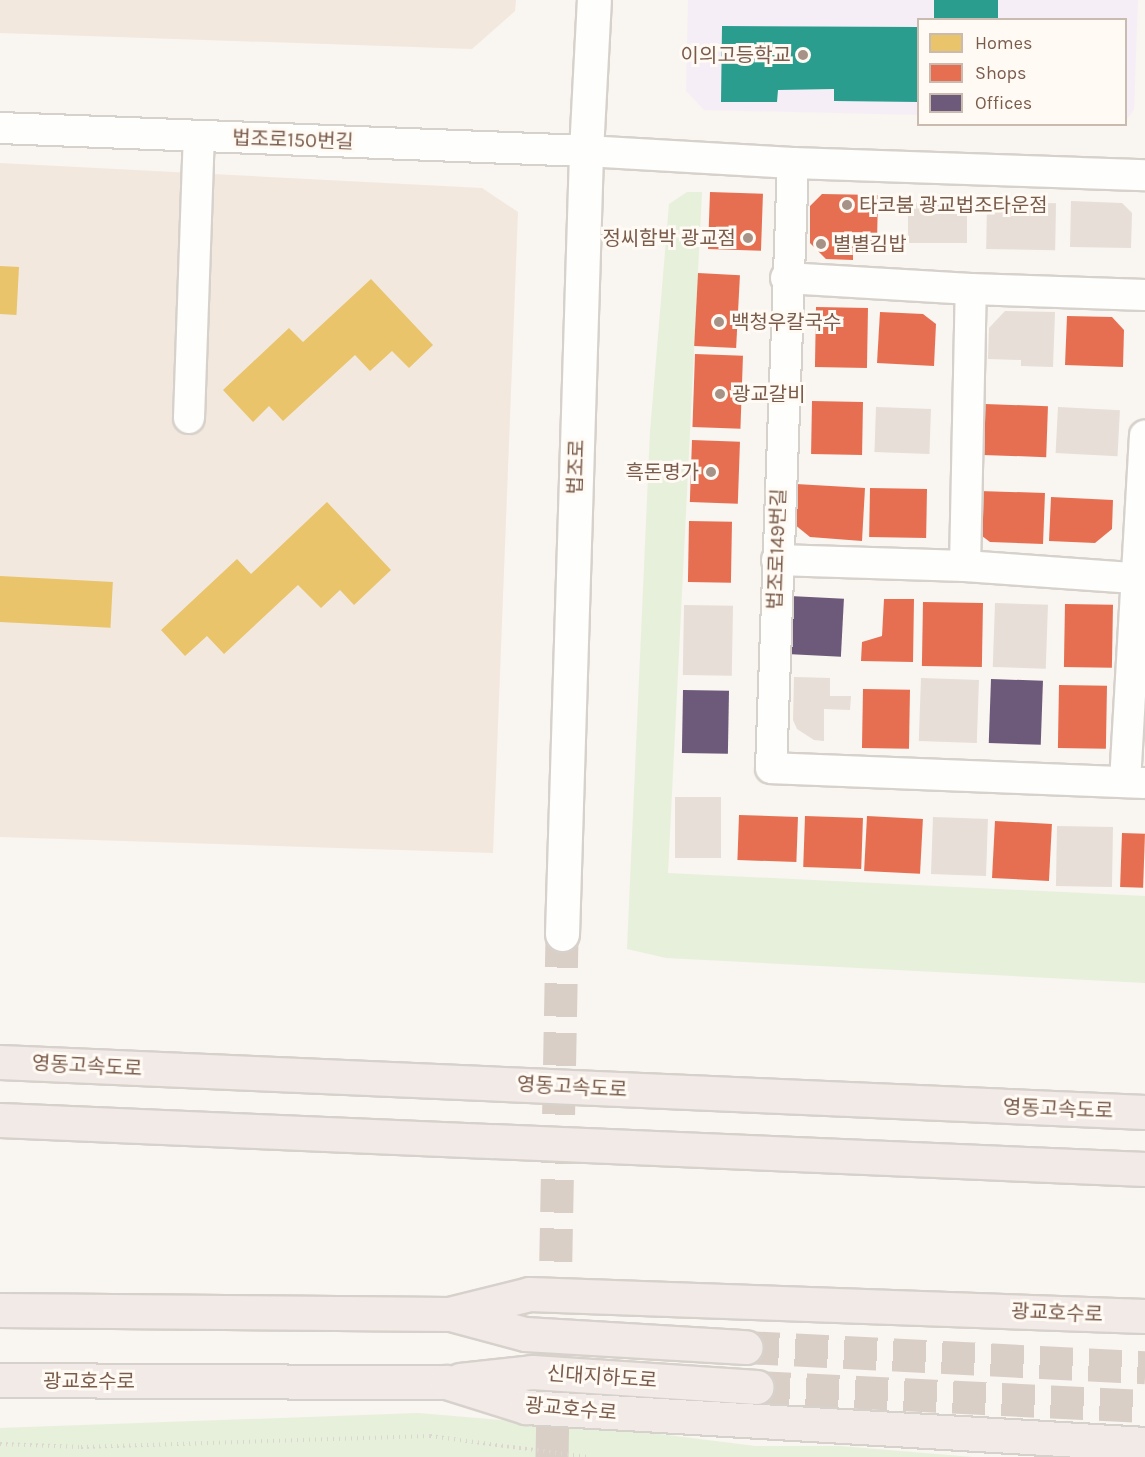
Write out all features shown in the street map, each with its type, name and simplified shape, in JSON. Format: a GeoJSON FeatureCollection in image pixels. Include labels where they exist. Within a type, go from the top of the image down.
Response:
{"type":"FeatureCollection","features":[{"type":"Feature","properties":{"kind":"highway","name":"영동고속도로"},"geometry":{"type":"LineString","coordinates":[[0,1062],[1145,1112]]}},
{"type":"Feature","properties":{"kind":"highway"},"geometry":{"type":"LineString","coordinates":[[0,1120],[1145,1169]]}},
{"type":"Feature","properties":{"kind":"highway","name":"광교호수로"},"geometry":{"type":"LineString","coordinates":[[0,1310],[449,1314],[528,1294],[1145,1316]]}},
{"type":"Feature","properties":{"kind":"highway","name":"신대지하도로"},"geometry":{"type":"LineString","coordinates":[[449,1314],[525,1334],[746,1347]]}},
{"type":"Feature","properties":{"kind":"highway","name":"신대지하도로"},"geometry":{"type":"LineString","coordinates":[[446,1382],[532,1372],[757,1387]]}},
{"type":"Feature","properties":{"kind":"highway","name":"광교호수로"},"geometry":{"type":"LineString","coordinates":[[0,1380],[446,1382],[526,1407],[770,1424],[1145,1444]]}},
{"type":"Feature","properties":{"kind":"street","name":"법조로"},"geometry":{"type":"LineString","coordinates":[[562,934],[586,151],[594,0]]}},
{"type":"Feature","properties":{"kind":"street","name":"법조로150번길"},"geometry":{"type":"LineString","coordinates":[[0,129],[586,151]]}},
{"type":"Feature","properties":{"kind":"street"},"geometry":{"type":"LineString","coordinates":[[189,418],[199,136]]}},
{"type":"Feature","properties":{"kind":"street"},"geometry":{"type":"LineString","coordinates":[[586,151],[793,163],[1145,175]]}},
{"type":"Feature","properties":{"kind":"street","name":"법조로149번길"},"geometry":{"type":"LineString","coordinates":[[793,163],[786,278],[771,768],[1135,783]]}},
{"type":"Feature","properties":{"kind":"street"},"geometry":{"type":"LineString","coordinates":[[786,278],[971,289],[1145,295]]}},
{"type":"Feature","properties":{"kind":"street"},"geometry":{"type":"LineString","coordinates":[[965,566],[971,289]]}},
{"type":"Feature","properties":{"kind":"street"},"geometry":{"type":"LineString","coordinates":[[1135,783],[1145,436]]}},
{"type":"Feature","properties":{"kind":"street"},"geometry":{"type":"LineString","coordinates":[[777,560],[965,566],[1140,579]]}},
{"type":"Feature","properties":{"kind":"path"},"geometry":{"type":"LineString","coordinates":[[0,1444],[81,1447],[430,1436],[588,1457]]}},
{"type":"Feature","properties":{"kind":"shaded area"},"geometry":{"type":"Polygon","coordinates":[[[0,0],[516,0],[515,11],[472,49],[0,33],[0,0]]]}},
{"type":"Feature","properties":{"kind":"shaded area","name":"이의고등학교"},"geometry":{"type":"Polygon","coordinates":[[[688,0],[1138,0],[1134,110],[1127,119],[1127,18],[917,18],[917,115],[704,110],[686,91],[688,0]]]}},
{"type":"Feature","properties":{"kind":"shaded area"},"geometry":{"type":"Polygon","coordinates":[[[0,163],[482,188],[518,212],[493,853],[0,837],[0,163]]]}},
{"type":"Feature","properties":{"kind":"green space"},"geometry":{"type":"Polygon","coordinates":[[[687,192],[702,192],[668,873],[1145,896],[1145,983],[666,958],[627,949],[650,432],[669,204],[687,192]]]}},
{"type":"Feature","properties":{"kind":"green space"},"geometry":{"type":"Polygon","coordinates":[[[418,1413],[644,1432],[755,1446],[840,1446],[973,1457],[0,1457],[0,1428],[418,1413]]]}},
{"type":"Feature","properties":{"kind":"building: Homes"},"geometry":{"type":"Polygon","coordinates":[[[0,266],[19,267],[16,315],[0,314],[0,266]]]}},
{"type":"Feature","properties":{"kind":"building: Homes"},"geometry":{"type":"Polygon","coordinates":[[[371,279],[433,345],[409,368],[392,351],[370,371],[355,355],[283,421],[269,406],[253,422],[223,390],[289,328],[303,342],[371,279]]]}},
{"type":"Feature","properties":{"kind":"building: Homes"},"geometry":{"type":"Polygon","coordinates":[[[327,502],[391,570],[354,605],[340,590],[321,608],[298,585],[224,654],[207,636],[185,656],[161,630],[237,559],[251,574],[327,502]]]}},
{"type":"Feature","properties":{"kind":"building: Homes"},"geometry":{"type":"Polygon","coordinates":[[[0,576],[113,582],[110,628],[0,622],[0,576]]]}},
{"type":"Feature","properties":{"kind":"building: Shops"},"geometry":{"type":"Polygon","coordinates":[[[710,192],[763,194],[761,251],[708,249],[710,192]]]}},
{"type":"Feature","properties":{"kind":"building: Shops"},"geometry":{"type":"Polygon","coordinates":[[[822,194],[878,195],[877,243],[853,242],[853,260],[826,259],[810,243],[810,206],[822,194]]]}},
{"type":"Feature","properties":{"kind":"building: Shops"},"geometry":{"type":"Polygon","coordinates":[[[698,273],[740,275],[736,348],[694,346],[698,273]]]}},
{"type":"Feature","properties":{"kind":"building: Shops"},"geometry":{"type":"Polygon","coordinates":[[[816,307],[868,308],[867,368],[815,367],[816,307]]]}},
{"type":"Feature","properties":{"kind":"building: Shops"},"geometry":{"type":"Polygon","coordinates":[[[880,312],[923,314],[936,324],[934,366],[877,363],[880,312]]]}},
{"type":"Feature","properties":{"kind":"building: Shops"},"geometry":{"type":"Polygon","coordinates":[[[1067,316],[1112,317],[1124,330],[1123,367],[1065,365],[1067,316]]]}},
{"type":"Feature","properties":{"kind":"building: Shops"},"geometry":{"type":"Polygon","coordinates":[[[695,354],[743,356],[740,429],[692,427],[695,354]]]}},
{"type":"Feature","properties":{"kind":"building: Shops"},"geometry":{"type":"Polygon","coordinates":[[[812,401],[863,402],[862,455],[811,454],[812,401]]]}},
{"type":"Feature","properties":{"kind":"building: Shops"},"geometry":{"type":"Polygon","coordinates":[[[985,404],[1048,406],[1046,457],[983,455],[985,404]]]}},
{"type":"Feature","properties":{"kind":"building: Shops"},"geometry":{"type":"Polygon","coordinates":[[[692,440],[740,442],[738,504],[690,502],[692,440]]]}},
{"type":"Feature","properties":{"kind":"building: Shops"},"geometry":{"type":"Polygon","coordinates":[[[796,484],[865,488],[862,541],[810,537],[794,524],[796,484]]]}},
{"type":"Feature","properties":{"kind":"building: Shops"},"geometry":{"type":"Polygon","coordinates":[[[870,488],[927,489],[926,538],[869,537],[870,488]]]}},
{"type":"Feature","properties":{"kind":"building: Shops"},"geometry":{"type":"Polygon","coordinates":[[[979,491],[1045,493],[1043,544],[990,542],[978,533],[979,491]]]}},
{"type":"Feature","properties":{"kind":"building: Shops"},"geometry":{"type":"Polygon","coordinates":[[[1051,497],[1113,500],[1112,529],[1095,543],[1049,541],[1051,497]]]}},
{"type":"Feature","properties":{"kind":"building: Shops"},"geometry":{"type":"Polygon","coordinates":[[[689,521],[732,522],[731,583],[688,582],[689,521]]]}},
{"type":"Feature","properties":{"kind":"building: Shops"},"geometry":{"type":"Polygon","coordinates":[[[884,599],[914,599],[913,662],[861,661],[862,642],[882,636],[884,599]]]}},
{"type":"Feature","properties":{"kind":"building: Shops"},"geometry":{"type":"Polygon","coordinates":[[[923,602],[983,603],[982,667],[922,666],[923,602]]]}},
{"type":"Feature","properties":{"kind":"building: Shops"},"geometry":{"type":"Polygon","coordinates":[[[1065,604],[1113,605],[1112,668],[1064,667],[1065,604]]]}},
{"type":"Feature","properties":{"kind":"building: Shops"},"geometry":{"type":"Polygon","coordinates":[[[1059,685],[1107,686],[1106,749],[1058,748],[1059,685]]]}},
{"type":"Feature","properties":{"kind":"building: Shops"},"geometry":{"type":"Polygon","coordinates":[[[863,689],[910,690],[909,749],[862,748],[863,689]]]}},
{"type":"Feature","properties":{"kind":"building: Shops"},"geometry":{"type":"Polygon","coordinates":[[[739,815],[798,817],[796,862],[737,860],[739,815]]]}},
{"type":"Feature","properties":{"kind":"building: Shops"},"geometry":{"type":"Polygon","coordinates":[[[805,816],[863,818],[861,869],[803,867],[805,816]]]}},
{"type":"Feature","properties":{"kind":"building: Shops"},"geometry":{"type":"Polygon","coordinates":[[[867,816],[923,819],[920,874],[864,871],[867,816]]]}},
{"type":"Feature","properties":{"kind":"building: Shops"},"geometry":{"type":"Polygon","coordinates":[[[995,821],[1052,824],[1049,881],[992,878],[995,821]]]}},
{"type":"Feature","properties":{"kind":"building: Shops"},"geometry":{"type":"Polygon","coordinates":[[[1122,833],[1145,834],[1143,888],[1120,887],[1122,833]]]}},
{"type":"Feature","properties":{"kind":"building: Offices"},"geometry":{"type":"Polygon","coordinates":[[[790,596],[844,599],[841,657],[787,654],[790,596]]]}},
{"type":"Feature","properties":{"kind":"building: Offices"},"geometry":{"type":"Polygon","coordinates":[[[991,679],[1043,681],[1041,745],[989,743],[991,679]]]}},
{"type":"Feature","properties":{"kind":"building: Offices"},"geometry":{"type":"Polygon","coordinates":[[[683,690],[729,691],[728,754],[682,753],[683,690]]]}},
{"type":"Feature","properties":{"kind":"building: Schools"},"geometry":{"type":"Polygon","coordinates":[[[934,0],[998,0],[998,18],[934,18],[934,0]]]}},
{"type":"Feature","properties":{"kind":"building: Schools"},"geometry":{"type":"Polygon","coordinates":[[[722,26],[917,27],[917,102],[834,101],[834,89],[778,90],[777,102],[721,102],[722,26]]]}},
{"type":"Feature","properties":{"kind":"building: Other"},"geometry":{"type":"Polygon","coordinates":[[[1071,201],[1122,203],[1132,213],[1131,248],[1070,247],[1071,201]]]}},
{"type":"Feature","properties":{"kind":"building: Other"},"geometry":{"type":"Polygon","coordinates":[[[908,202],[967,202],[967,243],[908,243],[908,202]]]}},
{"type":"Feature","properties":{"kind":"building: Other"},"geometry":{"type":"Polygon","coordinates":[[[987,202],[1056,203],[1055,250],[986,249],[987,202]]]}},
{"type":"Feature","properties":{"kind":"building: Other"},"geometry":{"type":"Polygon","coordinates":[[[1005,311],[1055,312],[1053,367],[1021,366],[1021,360],[988,359],[989,328],[1005,311]]]}},
{"type":"Feature","properties":{"kind":"building: Other"},"geometry":{"type":"Polygon","coordinates":[[[876,407],[931,409],[929,454],[874,452],[876,407]]]}},
{"type":"Feature","properties":{"kind":"building: Other"},"geometry":{"type":"Polygon","coordinates":[[[1058,407],[1120,410],[1118,456],[1056,453],[1058,407]]]}},
{"type":"Feature","properties":{"kind":"building: Other"},"geometry":{"type":"Polygon","coordinates":[[[995,603],[1048,605],[1046,669],[993,667],[995,603]]]}},
{"type":"Feature","properties":{"kind":"building: Other"},"geometry":{"type":"Polygon","coordinates":[[[684,605],[733,606],[732,676],[683,675],[684,605]]]}},
{"type":"Feature","properties":{"kind":"building: Other"},"geometry":{"type":"Polygon","coordinates":[[[794,677],[830,678],[830,696],[851,696],[850,710],[824,709],[824,741],[814,740],[797,729],[793,720],[794,677]]]}},
{"type":"Feature","properties":{"kind":"building: Other"},"geometry":{"type":"Polygon","coordinates":[[[921,678],[979,680],[977,743],[919,741],[921,678]]]}},
{"type":"Feature","properties":{"kind":"building: Other"},"geometry":{"type":"Polygon","coordinates":[[[675,797],[721,797],[721,858],[675,858],[675,797]]]}},
{"type":"Feature","properties":{"kind":"building: Other"},"geometry":{"type":"Polygon","coordinates":[[[933,817],[988,819],[986,876],[931,874],[933,817]]]}},
{"type":"Feature","properties":{"kind":"building: Other"},"geometry":{"type":"Polygon","coordinates":[[[1057,826],[1113,827],[1112,887],[1056,886],[1057,826]]]}},
{"type":"Feature","properties":{"kind":"tunnel"},"geometry":{"type":"LineString","coordinates":[[552,1457],[562,934]]}},
{"type":"Feature","properties":{"kind":"tunnel"},"geometry":{"type":"LineString","coordinates":[[746,1347],[1145,1367]]}},
{"type":"Feature","properties":{"kind":"tunnel"},"geometry":{"type":"LineString","coordinates":[[757,1387],[1145,1406]]}},
{"type":"Feature","properties":{"kind":"place","name":"이의고등학교"},"geometry":{"type":"Point","coordinates":[803,55]}},
{"type":"Feature","properties":{"kind":"place","name":"타코붐 광교법조타운점"},"geometry":{"type":"Point","coordinates":[847,205]}},
{"type":"Feature","properties":{"kind":"place","name":"정씨함박 광교점"},"geometry":{"type":"Point","coordinates":[748,238]}},
{"type":"Feature","properties":{"kind":"place","name":"별별김밥"},"geometry":{"type":"Point","coordinates":[821,244]}},
{"type":"Feature","properties":{"kind":"place","name":"백청우칼국수"},"geometry":{"type":"Point","coordinates":[719,322]}},
{"type":"Feature","properties":{"kind":"place","name":"광교갈비"},"geometry":{"type":"Point","coordinates":[720,394]}},
{"type":"Feature","properties":{"kind":"place","name":"흑돈명가"},"geometry":{"type":"Point","coordinates":[711,472]}}]}
